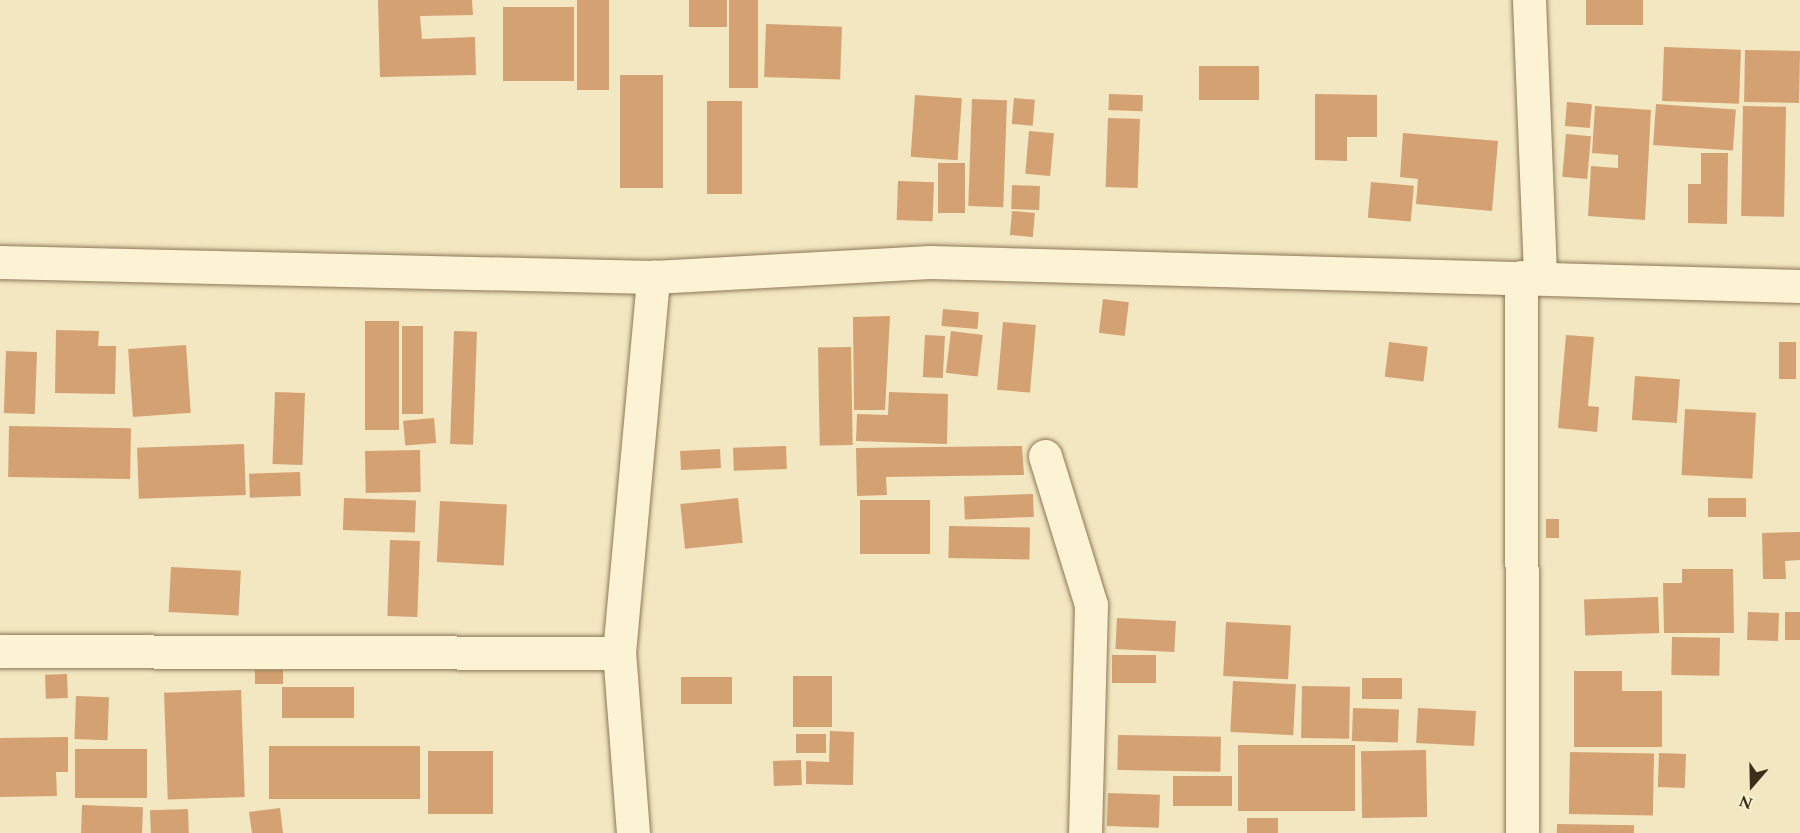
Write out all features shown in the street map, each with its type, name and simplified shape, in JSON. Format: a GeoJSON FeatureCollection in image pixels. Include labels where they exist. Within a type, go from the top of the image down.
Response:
{"type":"FeatureCollection","features":[{"type":"Feature","properties":{"kind":"street"},"geometry":{"type":"LineString","coordinates":[[1522,833],[1530,277],[1529,0]]}},
{"type":"Feature","properties":{"kind":"street"},"geometry":{"type":"LineString","coordinates":[[0,262],[654,277],[930,262],[1800,286]]}},
{"type":"Feature","properties":{"kind":"street"},"geometry":{"type":"LineString","coordinates":[[633,833],[619,652],[654,277]]}},
{"type":"Feature","properties":{"kind":"street"},"geometry":{"type":"LineString","coordinates":[[1045,456],[1091,605],[1085,833]]}},
{"type":"Feature","properties":{"kind":"street"},"geometry":{"type":"LineString","coordinates":[[0,651],[619,652]]}},
{"type":"Feature","properties":{"kind":"building"},"geometry":{"type":"Polygon","coordinates":[[[378,0],[472,0],[473,15],[420,16],[422,39],[475,37],[476,75],[380,77],[378,0]]]}},
{"type":"Feature","properties":{"kind":"building"},"geometry":{"type":"Polygon","coordinates":[[[577,0],[609,0],[609,90],[577,90],[577,0]]]}},
{"type":"Feature","properties":{"kind":"building"},"geometry":{"type":"Polygon","coordinates":[[[689,0],[727,0],[727,27],[689,27],[689,0]]]}},
{"type":"Feature","properties":{"kind":"building"},"geometry":{"type":"Polygon","coordinates":[[[729,0],[758,0],[758,88],[729,88],[729,0]]]}},
{"type":"Feature","properties":{"kind":"building"},"geometry":{"type":"Polygon","coordinates":[[[1586,0],[1643,0],[1643,25],[1586,25],[1586,0]]]}},
{"type":"Feature","properties":{"kind":"building"},"geometry":{"type":"Polygon","coordinates":[[[503,7],[574,7],[574,81],[503,81],[503,7]]]}},
{"type":"Feature","properties":{"kind":"building"},"geometry":{"type":"Polygon","coordinates":[[[766,24],[842,27],[840,80],[764,77],[766,24]]]}},
{"type":"Feature","properties":{"kind":"building"},"geometry":{"type":"Polygon","coordinates":[[[1664,47],[1741,50],[1739,104],[1662,101],[1664,47]]]}},
{"type":"Feature","properties":{"kind":"building"},"geometry":{"type":"Polygon","coordinates":[[[1745,50],[1800,51],[1799,103],[1744,102],[1745,50]]]}},
{"type":"Feature","properties":{"kind":"building"},"geometry":{"type":"Polygon","coordinates":[[[1199,66],[1259,66],[1259,100],[1199,100],[1199,66]]]}},
{"type":"Feature","properties":{"kind":"building"},"geometry":{"type":"Polygon","coordinates":[[[620,75],[663,75],[663,188],[620,188],[620,75]]]}},
{"type":"Feature","properties":{"kind":"building"},"geometry":{"type":"Polygon","coordinates":[[[1109,94],[1143,95],[1142,111],[1108,110],[1109,94]]]}},
{"type":"Feature","properties":{"kind":"building"},"geometry":{"type":"Polygon","coordinates":[[[1315,94],[1377,95],[1377,137],[1347,137],[1347,161],[1315,160],[1315,94]]]}},
{"type":"Feature","properties":{"kind":"building"},"geometry":{"type":"Polygon","coordinates":[[[915,95],[962,98],[958,160],[911,157],[915,95]]]}},
{"type":"Feature","properties":{"kind":"building"},"geometry":{"type":"Polygon","coordinates":[[[1014,98],[1035,100],[1033,126],[1012,124],[1014,98]]]}},
{"type":"Feature","properties":{"kind":"building"},"geometry":{"type":"Polygon","coordinates":[[[972,99],[1007,100],[1003,207],[968,206],[972,99]]]}},
{"type":"Feature","properties":{"kind":"building"},"geometry":{"type":"Polygon","coordinates":[[[707,101],[742,101],[742,194],[707,194],[707,101]]]}},
{"type":"Feature","properties":{"kind":"building"},"geometry":{"type":"Polygon","coordinates":[[[1567,102],[1592,104],[1590,128],[1565,126],[1567,102]]]}},
{"type":"Feature","properties":{"kind":"building"},"geometry":{"type":"Polygon","coordinates":[[[1656,104],[1736,110],[1733,150],[1653,145],[1656,104]]]}},
{"type":"Feature","properties":{"kind":"building"},"geometry":{"type":"Polygon","coordinates":[[[1595,106],[1651,110],[1645,220],[1588,216],[1591,166],[1618,168],[1618,155],[1592,153],[1595,106]]]}},
{"type":"Feature","properties":{"kind":"building"},"geometry":{"type":"Polygon","coordinates":[[[1743,106],[1786,107],[1784,217],[1741,216],[1743,106]]]}},
{"type":"Feature","properties":{"kind":"building"},"geometry":{"type":"Polygon","coordinates":[[[1108,118],[1140,119],[1138,188],[1106,187],[1108,118]]]}},
{"type":"Feature","properties":{"kind":"building"},"geometry":{"type":"Polygon","coordinates":[[[1029,131],[1054,133],[1050,176],[1025,174],[1029,131]]]}},
{"type":"Feature","properties":{"kind":"building"},"geometry":{"type":"Polygon","coordinates":[[[1403,133],[1498,141],[1492,211],[1416,204],[1418,179],[1400,177],[1403,133]]]}},
{"type":"Feature","properties":{"kind":"building"},"geometry":{"type":"Polygon","coordinates":[[[1566,134],[1591,136],[1587,179],[1562,177],[1566,134]]]}},
{"type":"Feature","properties":{"kind":"building"},"geometry":{"type":"Polygon","coordinates":[[[1701,153],[1728,153],[1727,224],[1688,223],[1688,184],[1701,184],[1701,153]]]}},
{"type":"Feature","properties":{"kind":"building"},"geometry":{"type":"Polygon","coordinates":[[[938,163],[965,163],[965,213],[938,213],[938,163]]]}},
{"type":"Feature","properties":{"kind":"building"},"geometry":{"type":"Polygon","coordinates":[[[898,181],[934,182],[933,221],[897,220],[898,181]]]}},
{"type":"Feature","properties":{"kind":"building"},"geometry":{"type":"Polygon","coordinates":[[[1371,182],[1414,186],[1411,222],[1368,218],[1371,182]]]}},
{"type":"Feature","properties":{"kind":"building"},"geometry":{"type":"Polygon","coordinates":[[[1012,185],[1040,186],[1039,210],[1011,209],[1012,185]]]}},
{"type":"Feature","properties":{"kind":"building"},"geometry":{"type":"Polygon","coordinates":[[[1012,211],[1035,213],[1033,237],[1010,235],[1012,211]]]}},
{"type":"Feature","properties":{"kind":"building"},"geometry":{"type":"Polygon","coordinates":[[[1103,299],[1129,302],[1125,336],[1099,333],[1103,299]]]}},
{"type":"Feature","properties":{"kind":"building"},"geometry":{"type":"Polygon","coordinates":[[[943,309],[979,312],[977,329],[942,326],[943,309]]]}},
{"type":"Feature","properties":{"kind":"building"},"geometry":{"type":"Polygon","coordinates":[[[890,316],[885,410],[854,410],[853,317],[890,316]]]}},
{"type":"Feature","properties":{"kind":"building"},"geometry":{"type":"Polygon","coordinates":[[[365,321],[399,321],[399,430],[365,430],[365,321]]]}},
{"type":"Feature","properties":{"kind":"building"},"geometry":{"type":"Polygon","coordinates":[[[1003,322],[1036,325],[1030,393],[997,390],[1003,322]]]}},
{"type":"Feature","properties":{"kind":"building"},"geometry":{"type":"Polygon","coordinates":[[[402,326],[423,326],[423,414],[402,414],[402,326]]]}},
{"type":"Feature","properties":{"kind":"building"},"geometry":{"type":"Polygon","coordinates":[[[56,330],[99,331],[98,346],[116,346],[115,394],[55,393],[56,330]]]}},
{"type":"Feature","properties":{"kind":"building"},"geometry":{"type":"Polygon","coordinates":[[[454,331],[477,332],[473,445],[450,444],[454,331]]]}},
{"type":"Feature","properties":{"kind":"building"},"geometry":{"type":"Polygon","coordinates":[[[951,331],[983,335],[978,377],[946,373],[951,331]]]}},
{"type":"Feature","properties":{"kind":"building"},"geometry":{"type":"Polygon","coordinates":[[[925,335],[945,336],[943,378],[923,377],[925,335]]]}},
{"type":"Feature","properties":{"kind":"building"},"geometry":{"type":"Polygon","coordinates":[[[1566,335],[1594,337],[1588,406],[1599,407],[1597,432],[1558,428],[1566,335]]]}},
{"type":"Feature","properties":{"kind":"building"},"geometry":{"type":"Polygon","coordinates":[[[1389,342],[1428,347],[1423,381],[1385,377],[1389,342]]]}},
{"type":"Feature","properties":{"kind":"building"},"geometry":{"type":"Polygon","coordinates":[[[1779,342],[1796,342],[1796,379],[1779,379],[1779,342]]]}},
{"type":"Feature","properties":{"kind":"building"},"geometry":{"type":"Polygon","coordinates":[[[186,345],[191,413],[133,417],[128,349],[186,345]]]}},
{"type":"Feature","properties":{"kind":"building"},"geometry":{"type":"Polygon","coordinates":[[[851,347],[853,445],[820,446],[818,348],[851,347]]]}},
{"type":"Feature","properties":{"kind":"building"},"geometry":{"type":"Polygon","coordinates":[[[6,351],[37,352],[35,414],[4,413],[6,351]]]}},
{"type":"Feature","properties":{"kind":"building"},"geometry":{"type":"Polygon","coordinates":[[[1635,376],[1680,379],[1677,423],[1632,420],[1635,376]]]}},
{"type":"Feature","properties":{"kind":"building"},"geometry":{"type":"Polygon","coordinates":[[[275,392],[305,393],[302,465],[272,464],[275,392]]]}},
{"type":"Feature","properties":{"kind":"building"},"geometry":{"type":"Polygon","coordinates":[[[889,392],[948,394],[947,444],[856,441],[857,414],[888,415],[889,392]]]}},
{"type":"Feature","properties":{"kind":"building"},"geometry":{"type":"Polygon","coordinates":[[[1685,409],[1756,413],[1752,479],[1682,475],[1685,409]]]}},
{"type":"Feature","properties":{"kind":"building"},"geometry":{"type":"Polygon","coordinates":[[[434,418],[436,443],[405,446],[403,421],[434,418]]]}},
{"type":"Feature","properties":{"kind":"building"},"geometry":{"type":"Polygon","coordinates":[[[9,426],[131,428],[130,479],[8,477],[9,426]]]}},
{"type":"Feature","properties":{"kind":"building"},"geometry":{"type":"Polygon","coordinates":[[[244,444],[246,495],[139,499],[137,448],[244,444]]]}},
{"type":"Feature","properties":{"kind":"building"},"geometry":{"type":"Polygon","coordinates":[[[786,446],[787,469],[734,471],[733,448],[786,446]]]}},
{"type":"Feature","properties":{"kind":"building"},"geometry":{"type":"Polygon","coordinates":[[[1022,446],[1024,475],[886,477],[887,495],[857,496],[856,448],[1022,446]]]}},
{"type":"Feature","properties":{"kind":"building"},"geometry":{"type":"Polygon","coordinates":[[[720,449],[721,468],[681,470],[680,451],[720,449]]]}},
{"type":"Feature","properties":{"kind":"building"},"geometry":{"type":"Polygon","coordinates":[[[420,450],[421,492],[366,493],[365,451],[420,450]]]}},
{"type":"Feature","properties":{"kind":"building"},"geometry":{"type":"Polygon","coordinates":[[[300,472],[301,496],[250,498],[249,474],[300,472]]]}},
{"type":"Feature","properties":{"kind":"building"},"geometry":{"type":"Polygon","coordinates":[[[1033,494],[1034,517],[965,519],[964,496],[1033,494]]]}},
{"type":"Feature","properties":{"kind":"building"},"geometry":{"type":"Polygon","coordinates":[[[344,498],[416,501],[415,532],[343,530],[344,498]]]}},
{"type":"Feature","properties":{"kind":"building"},"geometry":{"type":"Polygon","coordinates":[[[738,498],[743,543],[685,549],[680,504],[738,498]]]}},
{"type":"Feature","properties":{"kind":"building"},"geometry":{"type":"Polygon","coordinates":[[[1708,498],[1746,498],[1746,517],[1708,517],[1708,498]]]}},
{"type":"Feature","properties":{"kind":"building"},"geometry":{"type":"Polygon","coordinates":[[[860,500],[930,500],[930,554],[860,554],[860,500]]]}},
{"type":"Feature","properties":{"kind":"building"},"geometry":{"type":"Polygon","coordinates":[[[440,501],[507,505],[504,565],[437,562],[440,501]]]}},
{"type":"Feature","properties":{"kind":"building"},"geometry":{"type":"Polygon","coordinates":[[[1546,519],[1559,519],[1559,538],[1546,538],[1546,519]]]}},
{"type":"Feature","properties":{"kind":"building"},"geometry":{"type":"Polygon","coordinates":[[[949,526],[1030,527],[1029,559],[948,558],[949,526]]]}},
{"type":"Feature","properties":{"kind":"building"},"geometry":{"type":"Polygon","coordinates":[[[1800,532],[1800,560],[1785,561],[1786,579],[1763,579],[1762,533],[1800,532]]]}},
{"type":"Feature","properties":{"kind":"building"},"geometry":{"type":"Polygon","coordinates":[[[390,540],[420,541],[417,617],[387,616],[390,540]]]}},
{"type":"Feature","properties":{"kind":"building"},"geometry":{"type":"Polygon","coordinates":[[[171,567],[241,571],[239,616],[169,612],[171,567]]]}},
{"type":"Feature","properties":{"kind":"building"},"geometry":{"type":"Polygon","coordinates":[[[1682,569],[1733,569],[1734,633],[1664,633],[1663,583],[1682,583],[1682,569]]]}},
{"type":"Feature","properties":{"kind":"building"},"geometry":{"type":"Polygon","coordinates":[[[1658,597],[1659,633],[1585,636],[1584,600],[1658,597]]]}},
{"type":"Feature","properties":{"kind":"building"},"geometry":{"type":"Polygon","coordinates":[[[1748,612],[1779,613],[1778,641],[1747,640],[1748,612]]]}},
{"type":"Feature","properties":{"kind":"building"},"geometry":{"type":"Polygon","coordinates":[[[1785,612],[1800,612],[1800,640],[1785,640],[1785,612]]]}},
{"type":"Feature","properties":{"kind":"building"},"geometry":{"type":"Polygon","coordinates":[[[1117,618],[1176,621],[1174,652],[1115,649],[1117,618]]]}},
{"type":"Feature","properties":{"kind":"building"},"geometry":{"type":"Polygon","coordinates":[[[1226,622],[1291,625],[1288,679],[1223,676],[1226,622]]]}},
{"type":"Feature","properties":{"kind":"building"},"geometry":{"type":"Polygon","coordinates":[[[1672,637],[1720,638],[1719,676],[1671,675],[1672,637]]]}},
{"type":"Feature","properties":{"kind":"building"},"geometry":{"type":"Polygon","coordinates":[[[1112,655],[1156,655],[1156,683],[1112,683],[1112,655]]]}},
{"type":"Feature","properties":{"kind":"building"},"geometry":{"type":"Polygon","coordinates":[[[255,670],[283,670],[283,684],[255,684],[255,670]]]}},
{"type":"Feature","properties":{"kind":"building"},"geometry":{"type":"Polygon","coordinates":[[[1574,671],[1622,671],[1622,691],[1662,691],[1662,747],[1574,747],[1574,671]]]}},
{"type":"Feature","properties":{"kind":"building"},"geometry":{"type":"Polygon","coordinates":[[[67,674],[68,698],[46,699],[45,675],[67,674]]]}},
{"type":"Feature","properties":{"kind":"building"},"geometry":{"type":"Polygon","coordinates":[[[793,676],[832,676],[832,727],[793,727],[793,676]]]}},
{"type":"Feature","properties":{"kind":"building"},"geometry":{"type":"Polygon","coordinates":[[[681,677],[732,677],[732,704],[681,704],[681,677]]]}},
{"type":"Feature","properties":{"kind":"building"},"geometry":{"type":"Polygon","coordinates":[[[1362,678],[1402,678],[1402,699],[1362,699],[1362,678]]]}},
{"type":"Feature","properties":{"kind":"building"},"geometry":{"type":"Polygon","coordinates":[[[1233,681],[1296,684],[1293,735],[1230,732],[1233,681]]]}},
{"type":"Feature","properties":{"kind":"building"},"geometry":{"type":"Polygon","coordinates":[[[1302,686],[1350,687],[1349,739],[1301,738],[1302,686]]]}},
{"type":"Feature","properties":{"kind":"building"},"geometry":{"type":"Polygon","coordinates":[[[282,687],[354,687],[354,718],[282,718],[282,687]]]}},
{"type":"Feature","properties":{"kind":"building"},"geometry":{"type":"Polygon","coordinates":[[[241,690],[245,797],[168,800],[164,693],[241,690]]]}},
{"type":"Feature","properties":{"kind":"building"},"geometry":{"type":"Polygon","coordinates":[[[76,696],[109,697],[107,740],[74,739],[76,696]]]}},
{"type":"Feature","properties":{"kind":"building"},"geometry":{"type":"Polygon","coordinates":[[[1353,708],[1399,710],[1398,743],[1352,741],[1353,708]]]}},
{"type":"Feature","properties":{"kind":"building"},"geometry":{"type":"Polygon","coordinates":[[[1418,708],[1476,711],[1474,746],[1416,743],[1418,708]]]}},
{"type":"Feature","properties":{"kind":"building"},"geometry":{"type":"Polygon","coordinates":[[[830,731],[854,732],[853,785],[806,784],[806,761],[829,762],[830,731]]]}},
{"type":"Feature","properties":{"kind":"building"},"geometry":{"type":"Polygon","coordinates":[[[796,734],[826,734],[826,753],[796,753],[796,734]]]}},
{"type":"Feature","properties":{"kind":"building"},"geometry":{"type":"Polygon","coordinates":[[[1118,735],[1221,737],[1220,772],[1117,770],[1118,735]]]}},
{"type":"Feature","properties":{"kind":"building"},"geometry":{"type":"Polygon","coordinates":[[[68,737],[68,772],[56,772],[57,796],[0,797],[0,738],[68,737]]]}},
{"type":"Feature","properties":{"kind":"building"},"geometry":{"type":"Polygon","coordinates":[[[1238,745],[1355,745],[1355,811],[1238,811],[1238,745]]]}},
{"type":"Feature","properties":{"kind":"building"},"geometry":{"type":"Polygon","coordinates":[[[269,746],[420,746],[420,799],[269,799],[269,746]]]}},
{"type":"Feature","properties":{"kind":"building"},"geometry":{"type":"Polygon","coordinates":[[[75,749],[147,749],[147,798],[75,798],[75,749]]]}},
{"type":"Feature","properties":{"kind":"building"},"geometry":{"type":"Polygon","coordinates":[[[1426,750],[1427,817],[1362,818],[1361,751],[1426,750]]]}},
{"type":"Feature","properties":{"kind":"building"},"geometry":{"type":"Polygon","coordinates":[[[428,751],[493,751],[493,814],[428,814],[428,751]]]}},
{"type":"Feature","properties":{"kind":"building"},"geometry":{"type":"Polygon","coordinates":[[[1570,752],[1654,753],[1653,815],[1569,814],[1570,752]]]}},
{"type":"Feature","properties":{"kind":"building"},"geometry":{"type":"Polygon","coordinates":[[[1659,753],[1686,754],[1685,788],[1658,787],[1659,753]]]}},
{"type":"Feature","properties":{"kind":"building"},"geometry":{"type":"Polygon","coordinates":[[[801,760],[802,785],[774,786],[773,761],[801,760]]]}},
{"type":"Feature","properties":{"kind":"building"},"geometry":{"type":"Polygon","coordinates":[[[1173,776],[1232,776],[1232,806],[1173,806],[1173,776]]]}},
{"type":"Feature","properties":{"kind":"building"},"geometry":{"type":"Polygon","coordinates":[[[1108,793],[1160,795],[1159,828],[1107,826],[1108,793]]]}},
{"type":"Feature","properties":{"kind":"building"},"geometry":{"type":"Polygon","coordinates":[[[82,805],[143,807],[142,833],[81,833],[82,805]]]}},
{"type":"Feature","properties":{"kind":"building"},"geometry":{"type":"Polygon","coordinates":[[[280,808],[283,833],[252,833],[249,812],[280,808]]]}},
{"type":"Feature","properties":{"kind":"building"},"geometry":{"type":"Polygon","coordinates":[[[188,809],[189,833],[151,833],[150,810],[188,809]]]}},
{"type":"Feature","properties":{"kind":"building"},"geometry":{"type":"Polygon","coordinates":[[[1247,818],[1278,818],[1278,833],[1247,833],[1247,818]]]}},
{"type":"Feature","properties":{"kind":"building"},"geometry":{"type":"Polygon","coordinates":[[[1557,824],[1634,825],[1634,833],[1557,833],[1557,824]]]}}]}
